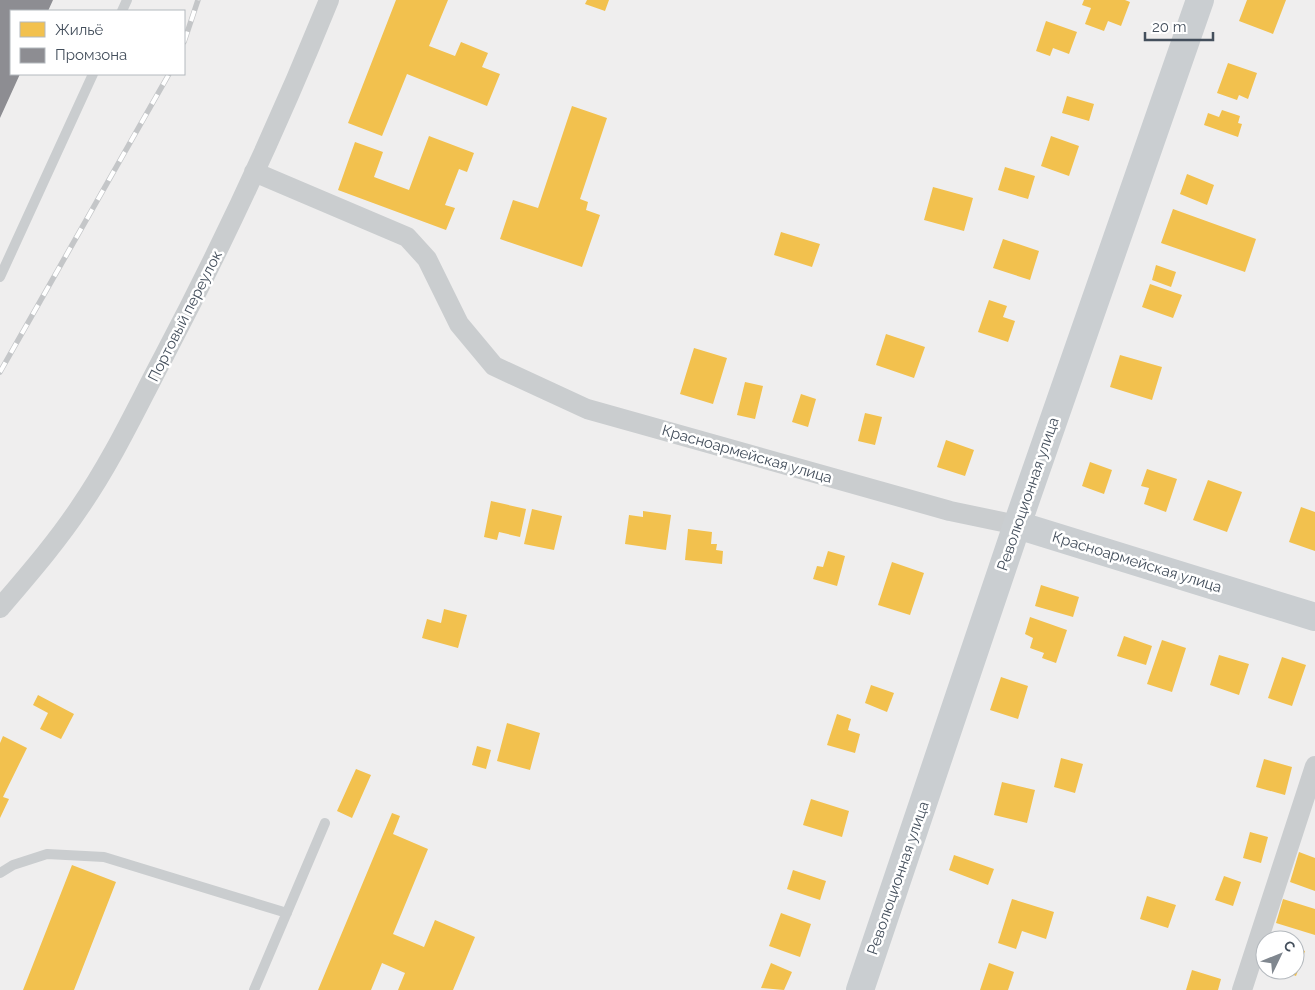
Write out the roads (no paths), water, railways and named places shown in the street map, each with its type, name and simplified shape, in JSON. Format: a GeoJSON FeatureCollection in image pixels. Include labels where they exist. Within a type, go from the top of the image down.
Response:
{"type":"FeatureCollection","features":[{"type":"Feature","properties":{"kind":"street","name":"Портовый переулок"},"geometry":{"type":"LineString","coordinates":[[0,608],[36,566],[80,508],[124,437],[216,257],[302,67],[329,0]]}},
{"type":"Feature","properties":{"kind":"street","name":"Революционная улица"},"geometry":{"type":"LineString","coordinates":[[860,990],[1017,525],[1200,0]]}},
{"type":"Feature","properties":{"kind":"street","name":"Красноармейская улица"},"geometry":{"type":"LineString","coordinates":[[254,172],[407,237],[427,259],[459,324],[494,366],[587,409],[950,511],[1017,525],[1315,617]]}},
{"type":"Feature","properties":{"kind":"street"},"geometry":{"type":"LineString","coordinates":[[1242,990],[1315,766]]}},
{"type":"Feature","properties":{"kind":"lane"},"geometry":{"type":"LineString","coordinates":[[0,277],[93,75]]}},
{"type":"Feature","properties":{"kind":"lane"},"geometry":{"type":"LineString","coordinates":[[254,990],[325,823]]}},
{"type":"Feature","properties":{"kind":"lane"},"geometry":{"type":"LineString","coordinates":[[0,873],[13,865],[47,854],[104,857],[287,913]]}},
{"type":"Feature","properties":{"kind":"railway"},"geometry":{"type":"LineString","coordinates":[[185,39],[198,0]]}},
{"type":"Feature","properties":{"kind":"railway"},"geometry":{"type":"LineString","coordinates":[[0,372],[168,75]]}}]}
